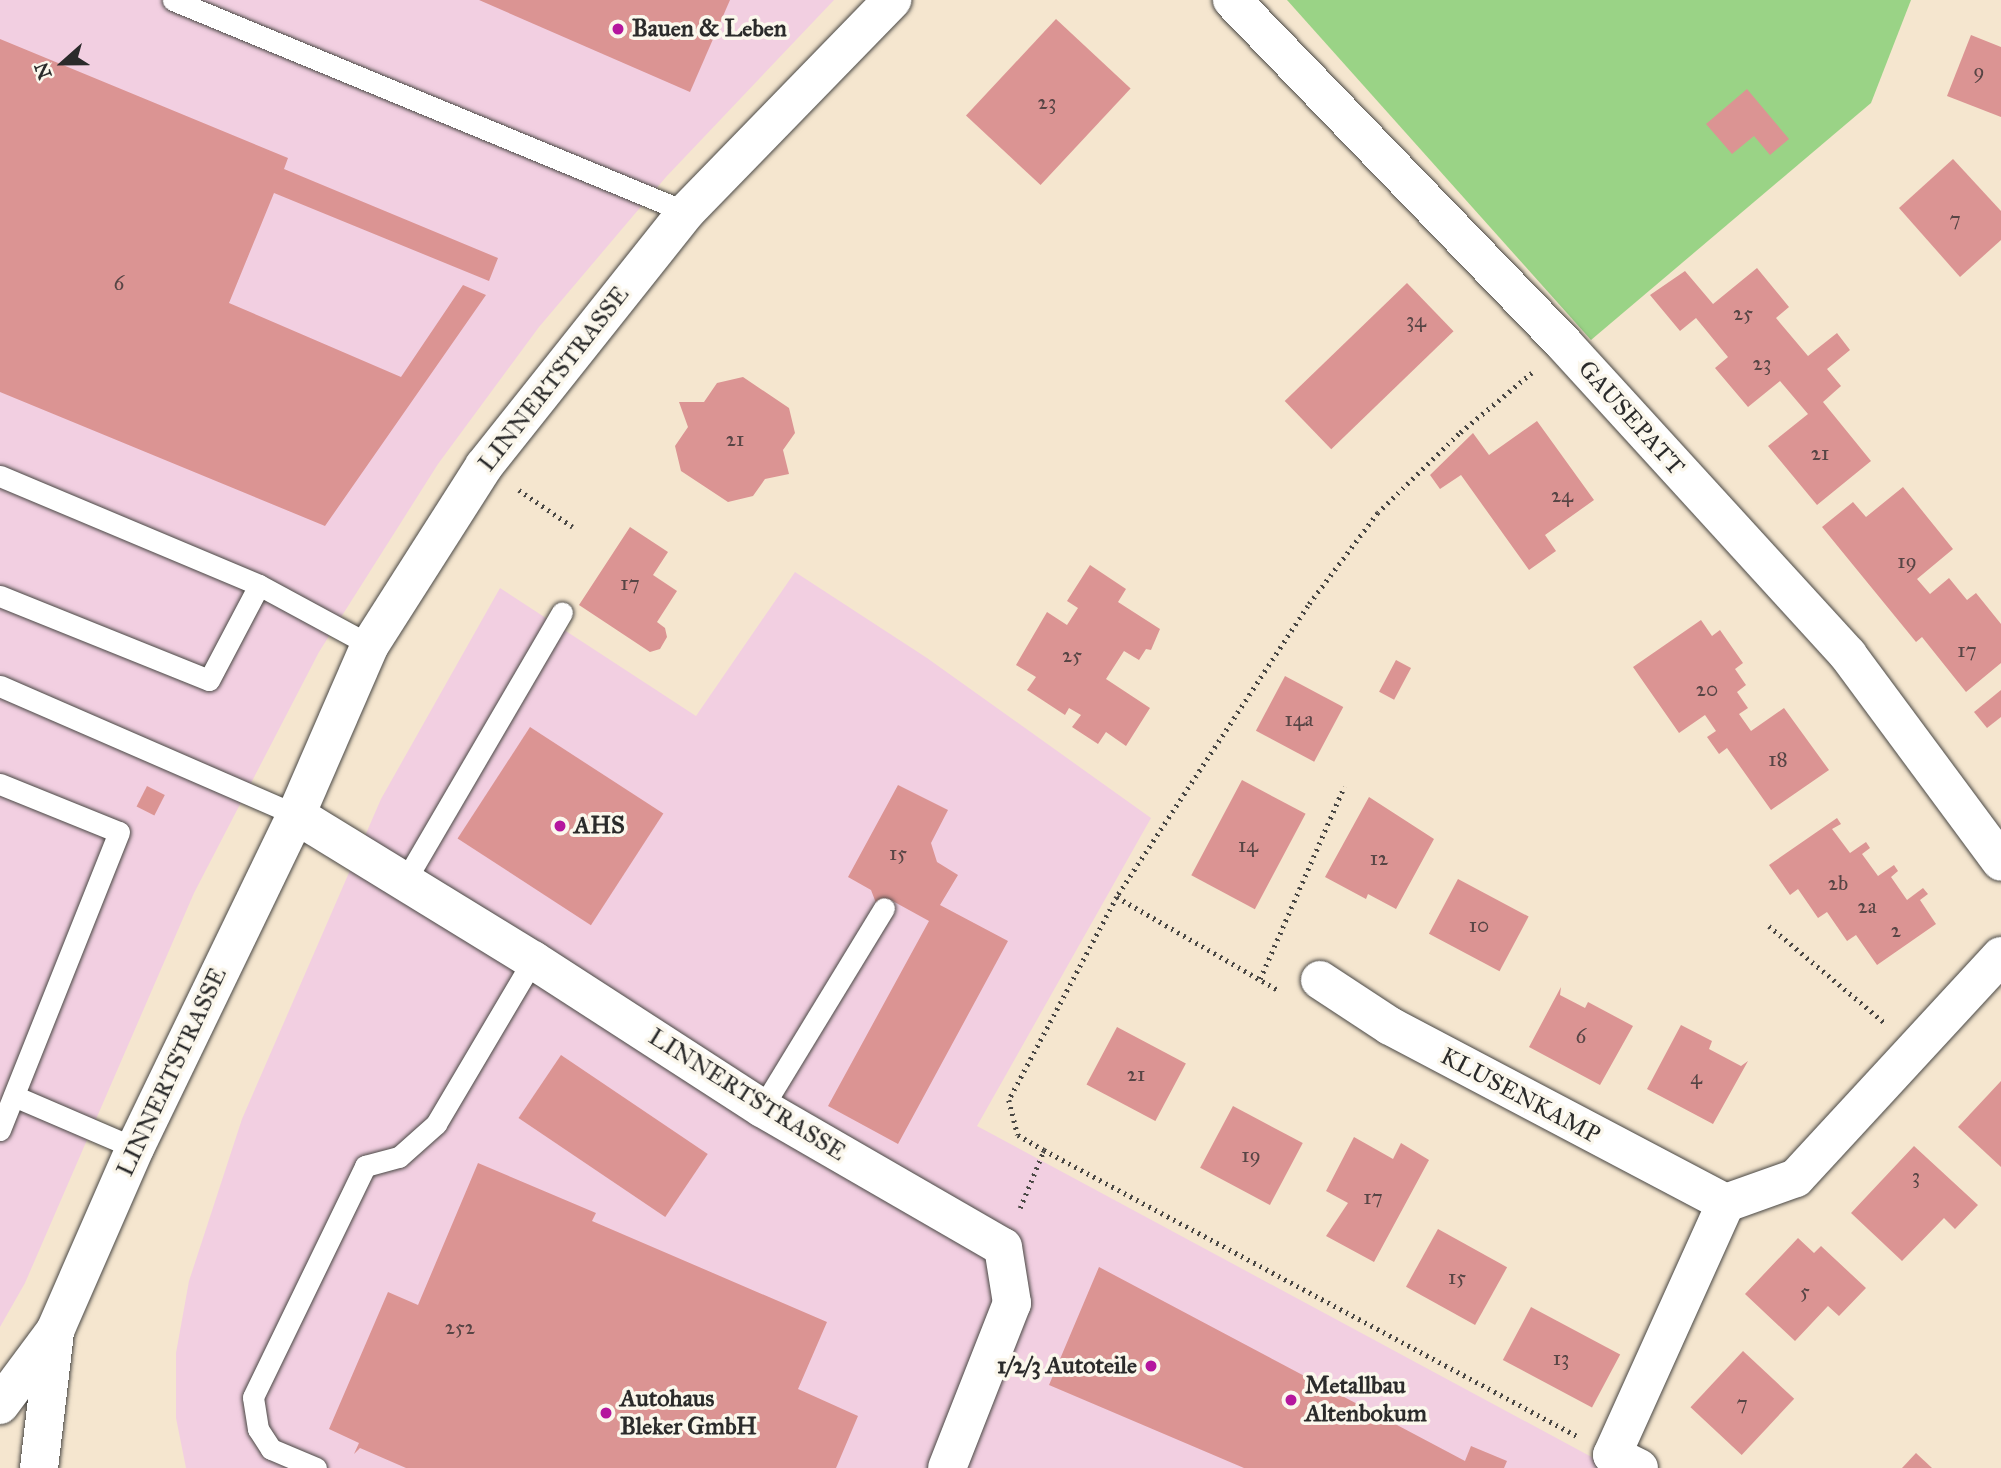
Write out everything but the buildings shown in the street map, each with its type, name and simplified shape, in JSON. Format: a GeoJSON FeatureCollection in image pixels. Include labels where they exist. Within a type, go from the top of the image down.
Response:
{"type":"FeatureCollection","features":[{"type":"Feature","properties":{"kind":"street","name":"LINNERTSTRASSE"},"geometry":{"type":"LineString","coordinates":[[0,1405],[55,1331],[135,1148],[296,815],[370,645],[484,466],[686,212],[892,0]]}},
{"type":"Feature","properties":{"kind":"street","name":"GAUSEPATT"},"geometry":{"type":"LineString","coordinates":[[1231,0],[1565,345],[1848,655],[2001,862]]}},
{"type":"Feature","properties":{"kind":"street","name":"LINNERTSTRASSE"},"geometry":{"type":"LineString","coordinates":[[296,815],[533,960],[762,1108],[1003,1247]]}},
{"type":"Feature","properties":{"kind":"street"},"geometry":{"type":"LineString","coordinates":[[1625,1461],[1727,1203],[1796,1178],[2001,956]]}},
{"type":"Feature","properties":{"kind":"street","name":"KLUSENKAMP"},"geometry":{"type":"LineString","coordinates":[[1320,980],[1402,1032],[1727,1203]]}},
{"type":"Feature","properties":{"kind":"street"},"geometry":{"type":"LineString","coordinates":[[947,1468],[1012,1303],[1003,1247]]}},
{"type":"Feature","properties":{"kind":"street","name":"LINNERTSTRASSE"},"geometry":{"type":"LineString","coordinates":[[39,1468],[55,1331]]}},
{"type":"Feature","properties":{"kind":"lane"},"geometry":{"type":"LineString","coordinates":[[173,0],[686,212]]}},
{"type":"Feature","properties":{"kind":"lane"},"geometry":{"type":"LineString","coordinates":[[0,476],[259,585],[370,645]]}},
{"type":"Feature","properties":{"kind":"lane"},"geometry":{"type":"LineString","coordinates":[[0,596],[208,680],[259,585]]}},
{"type":"Feature","properties":{"kind":"lane"},"geometry":{"type":"LineString","coordinates":[[405,881],[562,612]]}},
{"type":"Feature","properties":{"kind":"lane"},"geometry":{"type":"LineString","coordinates":[[0,687],[296,815]]}},
{"type":"Feature","properties":{"kind":"lane"},"geometry":{"type":"LineString","coordinates":[[0,784],[119,832],[0,1130]]}},
{"type":"Feature","properties":{"kind":"lane"},"geometry":{"type":"LineString","coordinates":[[762,1108],[884,908]]}},
{"type":"Feature","properties":{"kind":"lane"},"geometry":{"type":"LineString","coordinates":[[316,1468],[271,1449],[258,1429],[253,1397],[365,1166],[399,1157],[436,1124],[533,960]]}},
{"type":"Feature","properties":{"kind":"lane"},"geometry":{"type":"LineString","coordinates":[[14,1096],[135,1148]]}},
{"type":"Feature","properties":{"kind":"path"},"geometry":{"type":"LineString","coordinates":[[1565,345],[1459,434],[1378,513],[1308,606],[1117,897],[1009,1100],[1018,1135],[1625,1461]]}},
{"type":"Feature","properties":{"kind":"path"},"geometry":{"type":"LineString","coordinates":[[484,466],[573,527]]}},
{"type":"Feature","properties":{"kind":"path"},"geometry":{"type":"LineString","coordinates":[[1260,979],[1345,787]]}},
{"type":"Feature","properties":{"kind":"path"},"geometry":{"type":"LineString","coordinates":[[1117,897],[1291,997],[1320,980]]}},
{"type":"Feature","properties":{"kind":"path"},"geometry":{"type":"LineString","coordinates":[[1769,926],[1916,1048]]}},
{"type":"Feature","properties":{"kind":"path"},"geometry":{"type":"LineString","coordinates":[[1003,1247],[1044,1150]]}},
{"type":"Feature","properties":{"kind":"shaded area"},"geometry":{"type":"Polygon","coordinates":[[[0,0],[834,0],[666,177],[539,327],[438,464],[319,652],[194,893],[25,1283],[0,1327],[0,0]]]}},
{"type":"Feature","properties":{"kind":"shaded area"},"geometry":{"type":"Polygon","coordinates":[[[795,572],[927,658],[1151,818],[977,1126],[1612,1468],[186,1468],[176,1418],[176,1353],[189,1281],[242,1119],[381,799],[500,588],[696,716],[795,572]]]}},
{"type":"Feature","properties":{"kind":"green space"},"geometry":{"type":"Polygon","coordinates":[[[1287,0],[1911,0],[1871,103],[1591,340],[1287,0]]]}},
{"type":"Feature","properties":{"kind":"place","name":"Bauen & Leben"},"geometry":{"type":"Point","coordinates":[618,29]}},
{"type":"Feature","properties":{"kind":"place","name":"AHS"},"geometry":{"type":"Point","coordinates":[560,826]}},
{"type":"Feature","properties":{"kind":"place","name":"1/2/3 Autoteile"},"geometry":{"type":"Point","coordinates":[1151,1366]}},
{"type":"Feature","properties":{"kind":"place","name":"Metallbau Altenbokum"},"geometry":{"type":"Point","coordinates":[1291,1400]}},
{"type":"Feature","properties":{"kind":"place","name":"Autohaus Bleker GmbH"},"geometry":{"type":"Point","coordinates":[606,1413]}}]}
